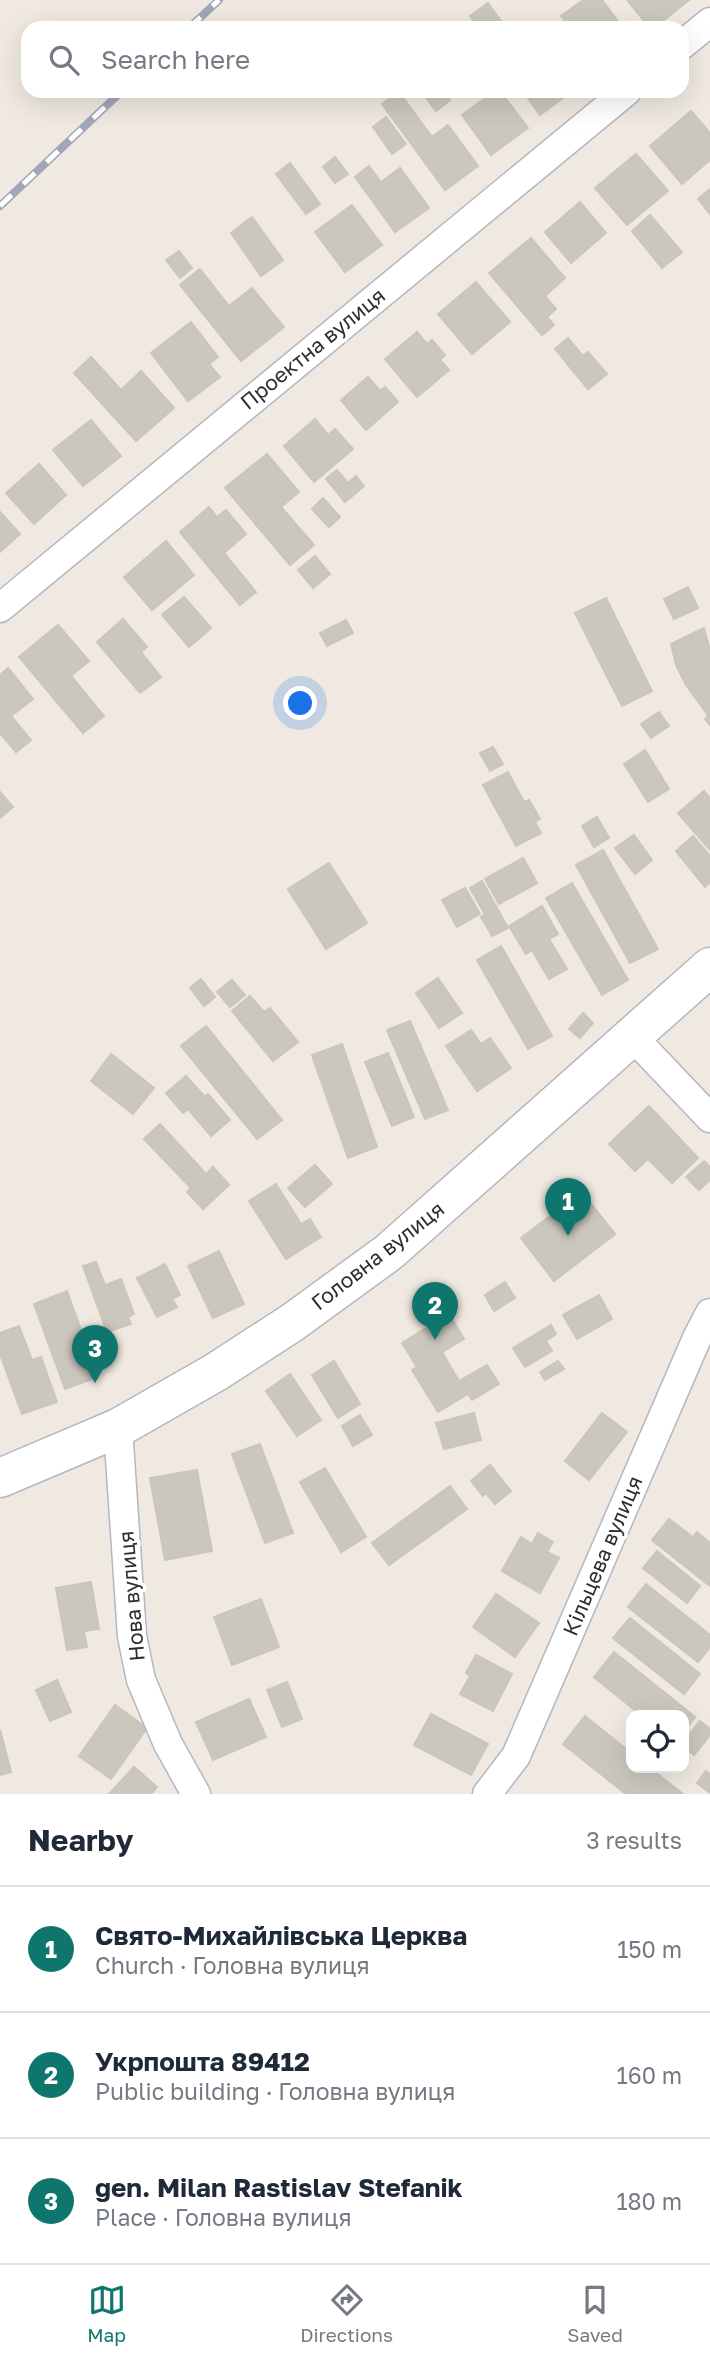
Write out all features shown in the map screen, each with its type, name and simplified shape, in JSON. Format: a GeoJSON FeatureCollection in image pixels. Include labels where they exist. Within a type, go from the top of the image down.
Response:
{"type":"FeatureCollection","features":[{"type":"Feature","properties":{"kind":"main road","name":"Головна вулиця"},"geometry":{"type":"LineString","coordinates":[[0,1478],[118,1428],[216,1372],[282,1329],[389,1252],[710,967]]}},
{"type":"Feature","properties":{"kind":"street"},"geometry":{"type":"LineString","coordinates":[[689,40],[710,22]]}},
{"type":"Feature","properties":{"kind":"street","name":"Проектна вулиця"},"geometry":{"type":"LineString","coordinates":[[0,608],[619,98]]}},
{"type":"Feature","properties":{"kind":"street"},"geometry":{"type":"LineString","coordinates":[[633,1037],[710,1118]]}},
{"type":"Feature","properties":{"kind":"street","name":"Кільцева вулиця"},"geometry":{"type":"LineString","coordinates":[[487,1794],[516,1756],[696,1338],[710,1312]]}},
{"type":"Feature","properties":{"kind":"street","name":"Нова вулиця"},"geometry":{"type":"LineString","coordinates":[[118,1428],[132,1636],[141,1680],[169,1744],[197,1794]]}},
{"type":"Feature","properties":{"kind":"building"},"geometry":{"type":"Polygon","coordinates":[[[583,0],[602,0],[618,21],[565,21],[561,16],[583,0]]]}},
{"type":"Feature","properties":{"kind":"building"},"geometry":{"type":"Polygon","coordinates":[[[627,0],[689,0],[663,21],[644,21],[627,0]]]}},
{"type":"Feature","properties":{"kind":"building"},"geometry":{"type":"Polygon","coordinates":[[[488,3],[501,21],[473,21],[470,16],[488,3]]]}},
{"type":"Feature","properties":{"kind":"building"},"geometry":{"type":"Polygon","coordinates":[[[390,98],[403,98],[432,137],[448,125],[478,166],[445,190],[382,104],[390,98]]]}},
{"type":"Feature","properties":{"kind":"building"},"geometry":{"type":"Polygon","coordinates":[[[426,98],[448,98],[450,100],[436,111],[426,98]]]}},
{"type":"Feature","properties":{"kind":"building"},"geometry":{"type":"Polygon","coordinates":[[[485,98],[505,98],[528,128],[491,155],[462,115],[485,98]]]}},
{"type":"Feature","properties":{"kind":"building"},"geometry":{"type":"Polygon","coordinates":[[[528,98],[563,98],[540,115],[528,98]]]}},
{"type":"Feature","properties":{"kind":"building"},"geometry":{"type":"Polygon","coordinates":[[[691,111],[710,133],[710,160],[682,184],[650,146],[691,111]]]}},
{"type":"Feature","properties":{"kind":"building"},"geometry":{"type":"Polygon","coordinates":[[[386,117],[406,144],[392,154],[373,127],[386,117]]]}},
{"type":"Feature","properties":{"kind":"building"},"geometry":{"type":"Polygon","coordinates":[[[636,154],[668,191],[627,225],[595,188],[636,154]]]}},
{"type":"Feature","properties":{"kind":"building"},"geometry":{"type":"Polygon","coordinates":[[[335,157],[348,174],[335,183],[323,167],[335,157]]]}},
{"type":"Feature","properties":{"kind":"building"},"geometry":{"type":"Polygon","coordinates":[[[290,163],[320,204],[306,214],[276,174],[290,163]]]}},
{"type":"Feature","properties":{"kind":"building"},"geometry":{"type":"Polygon","coordinates":[[[369,166],[381,182],[400,168],[429,208],[395,232],[355,177],[369,166]]]}},
{"type":"Feature","properties":{"kind":"building"},"geometry":{"type":"Polygon","coordinates":[[[710,189],[710,214],[698,199],[710,189]]]}},
{"type":"Feature","properties":{"kind":"building"},"geometry":{"type":"Polygon","coordinates":[[[580,202],[606,233],[571,263],[545,232],[580,202]]]}},
{"type":"Feature","properties":{"kind":"building"},"geometry":{"type":"Polygon","coordinates":[[[352,205],[382,245],[345,272],[315,232],[352,205]]]}},
{"type":"Feature","properties":{"kind":"building"},"geometry":{"type":"Polygon","coordinates":[[[650,215],[682,252],[662,268],[632,231],[650,215]]]}},
{"type":"Feature","properties":{"kind":"building"},"geometry":{"type":"Polygon","coordinates":[[[252,217],[283,260],[261,276],[231,233],[252,217]]]}},
{"type":"Feature","properties":{"kind":"building"},"geometry":{"type":"Polygon","coordinates":[[[531,238],[565,278],[545,296],[556,309],[547,317],[554,325],[542,335],[489,273],[531,238]]]}},
{"type":"Feature","properties":{"kind":"building"},"geometry":{"type":"Polygon","coordinates":[[[179,251],[192,268],[180,278],[166,260],[179,251]]]}},
{"type":"Feature","properties":{"kind":"building"},"geometry":{"type":"Polygon","coordinates":[[[200,269],[229,306],[252,288],[284,327],[241,361],[180,285],[200,269]]]}},
{"type":"Feature","properties":{"kind":"building"},"geometry":{"type":"Polygon","coordinates":[[[476,282],[510,322],[472,354],[438,314],[476,282]]]}},
{"type":"Feature","properties":{"kind":"building"},"geometry":{"type":"Polygon","coordinates":[[[191,322],[218,357],[209,364],[220,377],[188,401],[151,353],[191,322]]]}},
{"type":"Feature","properties":{"kind":"building"},"geometry":{"type":"Polygon","coordinates":[[[417,332],[427,344],[432,340],[445,355],[440,360],[449,370],[417,397],[385,359],[417,332]]]}},
{"type":"Feature","properties":{"kind":"building"},"geometry":{"type":"Polygon","coordinates":[[[568,338],[583,356],[588,352],[607,374],[588,389],[555,349],[568,338]]]}},
{"type":"Feature","properties":{"kind":"building"},"geometry":{"type":"Polygon","coordinates":[[[91,357],[121,390],[141,371],[174,408],[136,441],[74,373],[91,357]]]}},
{"type":"Feature","properties":{"kind":"building"},"geometry":{"type":"Polygon","coordinates":[[[368,377],[380,391],[385,387],[398,402],[366,430],[341,400],[368,377]]]}},
{"type":"Feature","properties":{"kind":"building"},"geometry":{"type":"Polygon","coordinates":[[[315,419],[328,435],[335,429],[353,449],[314,482],[284,446],[315,419]]]}},
{"type":"Feature","properties":{"kind":"building"},"geometry":{"type":"Polygon","coordinates":[[[91,420],[121,456],[83,486],[53,450],[91,420]]]}},
{"type":"Feature","properties":{"kind":"building"},"geometry":{"type":"Polygon","coordinates":[[[267,454],[299,492],[281,507],[314,545],[290,565],[225,488],[267,454]]]}},
{"type":"Feature","properties":{"kind":"building"},"geometry":{"type":"Polygon","coordinates":[[[39,464],[66,495],[34,524],[6,493],[39,464]]]}},
{"type":"Feature","properties":{"kind":"building"},"geometry":{"type":"Polygon","coordinates":[[[337,470],[348,483],[356,476],[364,486],[345,502],[326,479],[337,470]]]}},
{"type":"Feature","properties":{"kind":"building"},"geometry":{"type":"Polygon","coordinates":[[[323,498],[340,517],[329,527],[312,509],[323,498]]]}},
{"type":"Feature","properties":{"kind":"building"},"geometry":{"type":"Polygon","coordinates":[[[209,507],[217,517],[226,510],[246,534],[224,553],[256,592],[240,605],[180,532],[209,507]]]}},
{"type":"Feature","properties":{"kind":"building"},"geometry":{"type":"Polygon","coordinates":[[[0,512],[20,534],[0,552],[0,512]]]}},
{"type":"Feature","properties":{"kind":"building"},"geometry":{"type":"Polygon","coordinates":[[[166,541],[194,575],[152,610],[124,577],[166,541]]]}},
{"type":"Feature","properties":{"kind":"building"},"geometry":{"type":"Polygon","coordinates":[[[315,556],[330,574],[313,588],[298,570],[315,556]]]}},
{"type":"Feature","properties":{"kind":"building"},"geometry":{"type":"Polygon","coordinates":[[[688,587],[698,608],[674,619],[664,599],[688,587]]]}},
{"type":"Feature","properties":{"kind":"building"},"geometry":{"type":"Polygon","coordinates":[[[184,597],[211,628],[189,647],[162,615],[184,597]]]}},
{"type":"Feature","properties":{"kind":"building"},"geometry":{"type":"Polygon","coordinates":[[[606,598],[652,691],[622,706],[575,613],[606,598]]]}},
{"type":"Feature","properties":{"kind":"building"},"geometry":{"type":"Polygon","coordinates":[[[123,619],[147,647],[141,652],[161,677],[140,693],[97,642],[123,619]]]}},
{"type":"Feature","properties":{"kind":"building"},"geometry":{"type":"Polygon","coordinates":[[[346,620],[353,633],[327,646],[320,633],[346,620]]]}},
{"type":"Feature","properties":{"kind":"building"},"geometry":{"type":"Polygon","coordinates":[[[58,625],[89,661],[71,676],[104,716],[83,733],[19,657],[58,625]]]}},
{"type":"Feature","properties":{"kind":"building"},"geometry":{"type":"Polygon","coordinates":[[[704,628],[710,650],[710,725],[705,719],[707,714],[686,685],[676,665],[671,644],[704,628]]]}},
{"type":"Feature","properties":{"kind":"building"},"geometry":{"type":"Polygon","coordinates":[[[8,668],[33,699],[11,716],[31,740],[16,752],[0,733],[0,675],[8,668]]]}},
{"type":"Feature","properties":{"kind":"building"},"geometry":{"type":"Polygon","coordinates":[[[659,712],[669,726],[651,738],[641,724],[659,712]]]}},
{"type":"Feature","properties":{"kind":"building"},"geometry":{"type":"Polygon","coordinates":[[[493,747],[503,764],[490,771],[480,753],[493,747]]]}},
{"type":"Feature","properties":{"kind":"building"},"geometry":{"type":"Polygon","coordinates":[[[645,750],[669,789],[648,802],[624,764],[645,750]]]}},
{"type":"Feature","properties":{"kind":"building"},"geometry":{"type":"Polygon","coordinates":[[[508,772],[524,802],[529,800],[540,819],[535,822],[541,833],[516,846],[483,785],[508,772]]]}},
{"type":"Feature","properties":{"kind":"building"},"geometry":{"type":"Polygon","coordinates":[[[704,791],[710,798],[710,850],[678,813],[704,791]]]}},
{"type":"Feature","properties":{"kind":"building"},"geometry":{"type":"Polygon","coordinates":[[[0,792],[13,807],[0,818],[0,792]]]}},
{"type":"Feature","properties":{"kind":"building"},"geometry":{"type":"Polygon","coordinates":[[[597,817],[609,838],[594,847],[582,826],[597,817]]]}},
{"type":"Feature","properties":{"kind":"building"},"geometry":{"type":"Polygon","coordinates":[[[634,835],[652,860],[635,874],[615,848],[634,835]]]}},
{"type":"Feature","properties":{"kind":"building"},"geometry":{"type":"Polygon","coordinates":[[[693,836],[710,856],[710,882],[705,887],[676,851],[693,836]]]}},
{"type":"Feature","properties":{"kind":"building"},"geometry":{"type":"Polygon","coordinates":[[[603,850],[658,949],[630,963],[576,865],[603,850]]]}},
{"type":"Feature","properties":{"kind":"building"},"geometry":{"type":"Polygon","coordinates":[[[523,858],[537,883],[499,904],[485,879],[523,858]]]}},
{"type":"Feature","properties":{"kind":"building"},"geometry":{"type":"Polygon","coordinates":[[[329,863],[367,923],[326,949],[288,889],[329,863]]]}},
{"type":"Feature","properties":{"kind":"building"},"geometry":{"type":"Polygon","coordinates":[[[482,881],[508,928],[492,936],[481,917],[485,914],[470,888],[482,881]]]}},
{"type":"Feature","properties":{"kind":"building"},"geometry":{"type":"Polygon","coordinates":[[[572,883],[628,980],[602,995],[546,898],[572,883]]]}},
{"type":"Feature","properties":{"kind":"building"},"geometry":{"type":"Polygon","coordinates":[[[465,888],[480,914],[457,927],[442,900],[465,888]]]}},
{"type":"Feature","properties":{"kind":"building"},"geometry":{"type":"Polygon","coordinates":[[[542,906],[558,934],[549,939],[567,969],[549,979],[532,950],[526,954],[509,926],[542,906]]]}},
{"type":"Feature","properties":{"kind":"building"},"geometry":{"type":"Polygon","coordinates":[[[501,946],[552,1036],[528,1049],[477,960],[501,946]]]}},
{"type":"Feature","properties":{"kind":"building"},"geometry":{"type":"Polygon","coordinates":[[[438,978],[462,1013],[439,1028],[416,993],[438,978]]]}},
{"type":"Feature","properties":{"kind":"building"},"geometry":{"type":"Polygon","coordinates":[[[201,979],[215,997],[204,1006],[190,988],[201,979]]]}},
{"type":"Feature","properties":{"kind":"building"},"geometry":{"type":"Polygon","coordinates":[[[232,980],[245,995],[230,1007],[217,992],[232,980]]]}},
{"type":"Feature","properties":{"kind":"building"},"geometry":{"type":"Polygon","coordinates":[[[250,996],[264,1012],[270,1008],[298,1042],[273,1061],[232,1011],[250,996]]]}},
{"type":"Feature","properties":{"kind":"building"},"geometry":{"type":"Polygon","coordinates":[[[583,1013],[593,1023],[580,1038],[569,1029],[583,1013]]]}},
{"type":"Feature","properties":{"kind":"building"},"geometry":{"type":"Polygon","coordinates":[[[410,1021],[448,1110],[425,1119],[387,1030],[410,1021]]]}},
{"type":"Feature","properties":{"kind":"building"},"geometry":{"type":"Polygon","coordinates":[[[206,1026],[282,1120],[257,1139],[181,1046],[206,1026]]]}},
{"type":"Feature","properties":{"kind":"building"},"geometry":{"type":"Polygon","coordinates":[[[471,1030],[481,1044],[490,1038],[511,1068],[477,1091],[446,1046],[471,1030]]]}},
{"type":"Feature","properties":{"kind":"building"},"geometry":{"type":"Polygon","coordinates":[[[342,1044],[377,1147],[348,1158],[312,1055],[342,1044]]]}},
{"type":"Feature","properties":{"kind":"building"},"geometry":{"type":"Polygon","coordinates":[[[388,1053],[414,1117],[392,1126],[365,1062],[388,1053]]]}},
{"type":"Feature","properties":{"kind":"building"},"geometry":{"type":"Polygon","coordinates":[[[111,1054],[154,1088],[133,1114],[91,1081],[111,1054]]]}},
{"type":"Feature","properties":{"kind":"building"},"geometry":{"type":"Polygon","coordinates":[[[186,1076],[205,1097],[208,1094],[230,1120],[211,1136],[188,1109],[183,1113],[166,1093],[186,1076]]]}},
{"type":"Feature","properties":{"kind":"building"},"geometry":{"type":"Polygon","coordinates":[[[649,1106],[698,1158],[672,1183],[648,1159],[635,1171],[609,1144],[649,1106]]]}},
{"type":"Feature","properties":{"kind":"building"},"geometry":{"type":"Polygon","coordinates":[[[160,1124],[206,1174],[213,1167],[229,1185],[203,1209],[187,1192],[191,1188],[144,1139],[160,1124]]]}},
{"type":"Feature","properties":{"kind":"building"},"geometry":{"type":"Polygon","coordinates":[[[704,1161],[710,1167],[710,1180],[699,1190],[686,1177],[704,1161]]]}},
{"type":"Feature","properties":{"kind":"building"},"geometry":{"type":"Polygon","coordinates":[[[315,1165],[332,1184],[305,1207],[288,1188],[315,1165]]]}},
{"type":"Feature","properties":{"kind":"building"},"geometry":{"type":"Polygon","coordinates":[[[276,1184],[301,1224],[310,1219],[321,1237],[286,1259],[249,1201],[276,1184]]]}},
{"type":"Feature","properties":{"kind":"building"},"geometry":{"type":"Polygon","coordinates":[[[582,1192],[615,1234],[554,1281],[521,1238],[582,1192]]]}},
{"type":"Feature","properties":{"kind":"building"},"geometry":{"type":"Polygon","coordinates":[[[219,1251],[244,1304],[213,1318],[188,1266],[219,1251]]]}},
{"type":"Feature","properties":{"kind":"building"},"geometry":{"type":"Polygon","coordinates":[[[96,1262],[105,1285],[121,1279],[134,1314],[128,1317],[131,1324],[107,1332],[83,1266],[96,1262]]]}},
{"type":"Feature","properties":{"kind":"building"},"geometry":{"type":"Polygon","coordinates":[[[165,1264],[180,1295],[172,1299],[177,1307],[157,1317],[137,1278],[165,1264]]]}},
{"type":"Feature","properties":{"kind":"building"},"geometry":{"type":"Polygon","coordinates":[[[505,1282],[515,1298],[494,1311],[485,1295],[505,1282]]]}},
{"type":"Feature","properties":{"kind":"building"},"geometry":{"type":"Polygon","coordinates":[[[67,1291],[98,1377],[65,1389],[34,1304],[67,1291]]]}},
{"type":"Feature","properties":{"kind":"building"},"geometry":{"type":"Polygon","coordinates":[[[599,1295],[612,1319],[577,1339],[563,1315],[599,1295]]]}},
{"type":"Feature","properties":{"kind":"building"},"geometry":{"type":"Polygon","coordinates":[[[449,1314],[464,1339],[417,1367],[402,1343],[449,1314]]]}},
{"type":"Feature","properties":{"kind":"building"},"geometry":{"type":"Polygon","coordinates":[[[551,1325],[556,1334],[546,1341],[552,1351],[525,1367],[513,1348],[551,1325]]]}},
{"type":"Feature","properties":{"kind":"building"},"geometry":{"type":"Polygon","coordinates":[[[19,1326],[32,1360],[41,1357],[57,1402],[22,1414],[0,1354],[0,1333],[19,1326]]]}},
{"type":"Feature","properties":{"kind":"building"},"geometry":{"type":"Polygon","coordinates":[[[442,1352],[459,1381],[487,1365],[499,1384],[472,1400],[468,1394],[438,1412],[412,1370],[442,1352]]]}},
{"type":"Feature","properties":{"kind":"building"},"geometry":{"type":"Polygon","coordinates":[[[334,1361],[360,1404],[338,1418],[312,1375],[334,1361]]]}},
{"type":"Feature","properties":{"kind":"building"},"geometry":{"type":"Polygon","coordinates":[[[558,1361],[564,1369],[545,1380],[540,1372],[558,1361]]]}},
{"type":"Feature","properties":{"kind":"building"},"geometry":{"type":"Polygon","coordinates":[[[290,1374],[321,1420],[297,1436],[266,1391],[290,1374]]]}},
{"type":"Feature","properties":{"kind":"building"},"geometry":{"type":"Polygon","coordinates":[[[474,1413],[481,1440],[444,1449],[436,1423],[474,1413]]]}},
{"type":"Feature","properties":{"kind":"building"},"geometry":{"type":"Polygon","coordinates":[[[602,1413],[627,1432],[589,1480],[565,1461],[602,1413]]]}},
{"type":"Feature","properties":{"kind":"building"},"geometry":{"type":"Polygon","coordinates":[[[360,1415],[372,1435],[353,1446],[342,1426],[360,1415]]]}},
{"type":"Feature","properties":{"kind":"building"},"geometry":{"type":"Polygon","coordinates":[[[260,1444],[293,1533],[265,1543],[232,1454],[260,1444]]]}},
{"type":"Feature","properties":{"kind":"building"},"geometry":{"type":"Polygon","coordinates":[[[490,1465],[511,1491],[495,1504],[486,1493],[483,1496],[471,1481],[490,1465]]]}},
{"type":"Feature","properties":{"kind":"building"},"geometry":{"type":"Polygon","coordinates":[[[325,1468],[366,1537],[341,1552],[300,1482],[325,1468]]]}},
{"type":"Feature","properties":{"kind":"building"},"geometry":{"type":"Polygon","coordinates":[[[197,1470],[212,1551],[165,1560],[150,1478],[197,1470]]]}},
{"type":"Feature","properties":{"kind":"building"},"geometry":{"type":"Polygon","coordinates":[[[450,1486],[467,1509],[389,1565],[372,1543],[450,1486]]]}},
{"type":"Feature","properties":{"kind":"building"},"geometry":{"type":"Polygon","coordinates":[[[669,1519],[693,1537],[697,1532],[710,1543],[710,1586],[652,1540],[669,1519]]]}},
{"type":"Feature","properties":{"kind":"building"},"geometry":{"type":"Polygon","coordinates":[[[538,1533],[553,1542],[547,1552],[559,1558],[540,1593],[502,1571],[521,1537],[532,1544],[538,1533]]]}},
{"type":"Feature","properties":{"kind":"building"},"geometry":{"type":"Polygon","coordinates":[[[657,1551],[700,1586],[687,1603],[643,1568],[657,1551]]]}},
{"type":"Feature","properties":{"kind":"building"},"geometry":{"type":"Polygon","coordinates":[[[91,1582],[99,1629],[84,1631],[87,1647],[67,1650],[56,1588],[91,1582]]]}},
{"type":"Feature","properties":{"kind":"building"},"geometry":{"type":"Polygon","coordinates":[[[646,1584],[710,1635],[710,1647],[698,1662],[628,1607],[646,1584]]]}},
{"type":"Feature","properties":{"kind":"building"},"geometry":{"type":"Polygon","coordinates":[[[496,1594],[539,1623],[515,1657],[473,1627],[496,1594]]]}},
{"type":"Feature","properties":{"kind":"building"},"geometry":{"type":"Polygon","coordinates":[[[261,1599],[279,1647],[232,1665],[214,1617],[261,1599]]]}},
{"type":"Feature","properties":{"kind":"building"},"geometry":{"type":"Polygon","coordinates":[[[630,1618],[700,1674],[684,1694],[613,1638],[630,1618]]]}},
{"type":"Feature","properties":{"kind":"building"},"geometry":{"type":"Polygon","coordinates":[[[614,1652],[686,1710],[635,1710],[594,1677],[614,1652]]]}},
{"type":"Feature","properties":{"kind":"building"},"geometry":{"type":"Polygon","coordinates":[[[476,1655],[512,1674],[493,1711],[460,1694],[470,1676],[466,1673],[476,1655]]]}},
{"type":"Feature","properties":{"kind":"building"},"geometry":{"type":"Polygon","coordinates":[[[57,1680],[71,1712],[50,1721],[36,1690],[57,1680]]]}},
{"type":"Feature","properties":{"kind":"building"},"geometry":{"type":"Polygon","coordinates":[[[287,1682],[302,1719],[282,1727],[267,1690],[287,1682]]]}},
{"type":"Feature","properties":{"kind":"building"},"geometry":{"type":"Polygon","coordinates":[[[249,1699],[266,1737],[213,1760],[196,1722],[249,1699]]]}},
{"type":"Feature","properties":{"kind":"building"},"geometry":{"type":"Polygon","coordinates":[[[115,1705],[147,1728],[111,1779],[79,1756],[115,1705]]]}},
{"type":"Feature","properties":{"kind":"building"},"geometry":{"type":"Polygon","coordinates":[[[689,1712],[695,1717],[689,1725],[689,1712]]]}},
{"type":"Feature","properties":{"kind":"building"},"geometry":{"type":"Polygon","coordinates":[[[431,1714],[488,1744],[471,1775],[414,1745],[431,1714]]]}},
{"type":"Feature","properties":{"kind":"building"},"geometry":{"type":"Polygon","coordinates":[[[585,1716],[626,1749],[626,1773],[656,1773],[683,1794],[626,1794],[563,1744],[585,1716]]]}},
{"type":"Feature","properties":{"kind":"building"},"geometry":{"type":"Polygon","coordinates":[[[700,1721],[710,1729],[710,1735],[694,1755],[689,1751],[689,1735],[700,1721]]]}},
{"type":"Feature","properties":{"kind":"building"},"geometry":{"type":"Polygon","coordinates":[[[0,1730],[11,1772],[0,1775],[0,1730]]]}},
{"type":"Feature","properties":{"kind":"building"},"geometry":{"type":"Polygon","coordinates":[[[134,1767],[157,1787],[151,1794],[109,1794],[134,1767]]]}},
{"type":"Feature","properties":{"kind":"building"},"geometry":{"type":"Polygon","coordinates":[[[706,1771],[710,1774],[710,1793],[697,1783],[706,1771]]]}},
{"type":"Feature","properties":{"kind":"railway"},"geometry":{"type":"LineString","coordinates":[[196,21],[219,0]]}},
{"type":"Feature","properties":{"kind":"railway"},"geometry":{"type":"LineString","coordinates":[[0,206],[115,98]]}},
{"type":"Feature","properties":{"kind":"place","name":"Свято-Михайлівська Церква"},"geometry":{"type":"Point","coordinates":[568,1236]}},
{"type":"Feature","properties":{"kind":"place","name":"Укрпошта 89412"},"geometry":{"type":"Point","coordinates":[435,1340]}},
{"type":"Feature","properties":{"kind":"place","name":"gen. Milan Rastislav Stefanik"},"geometry":{"type":"Point","coordinates":[95,1383]}}]}
